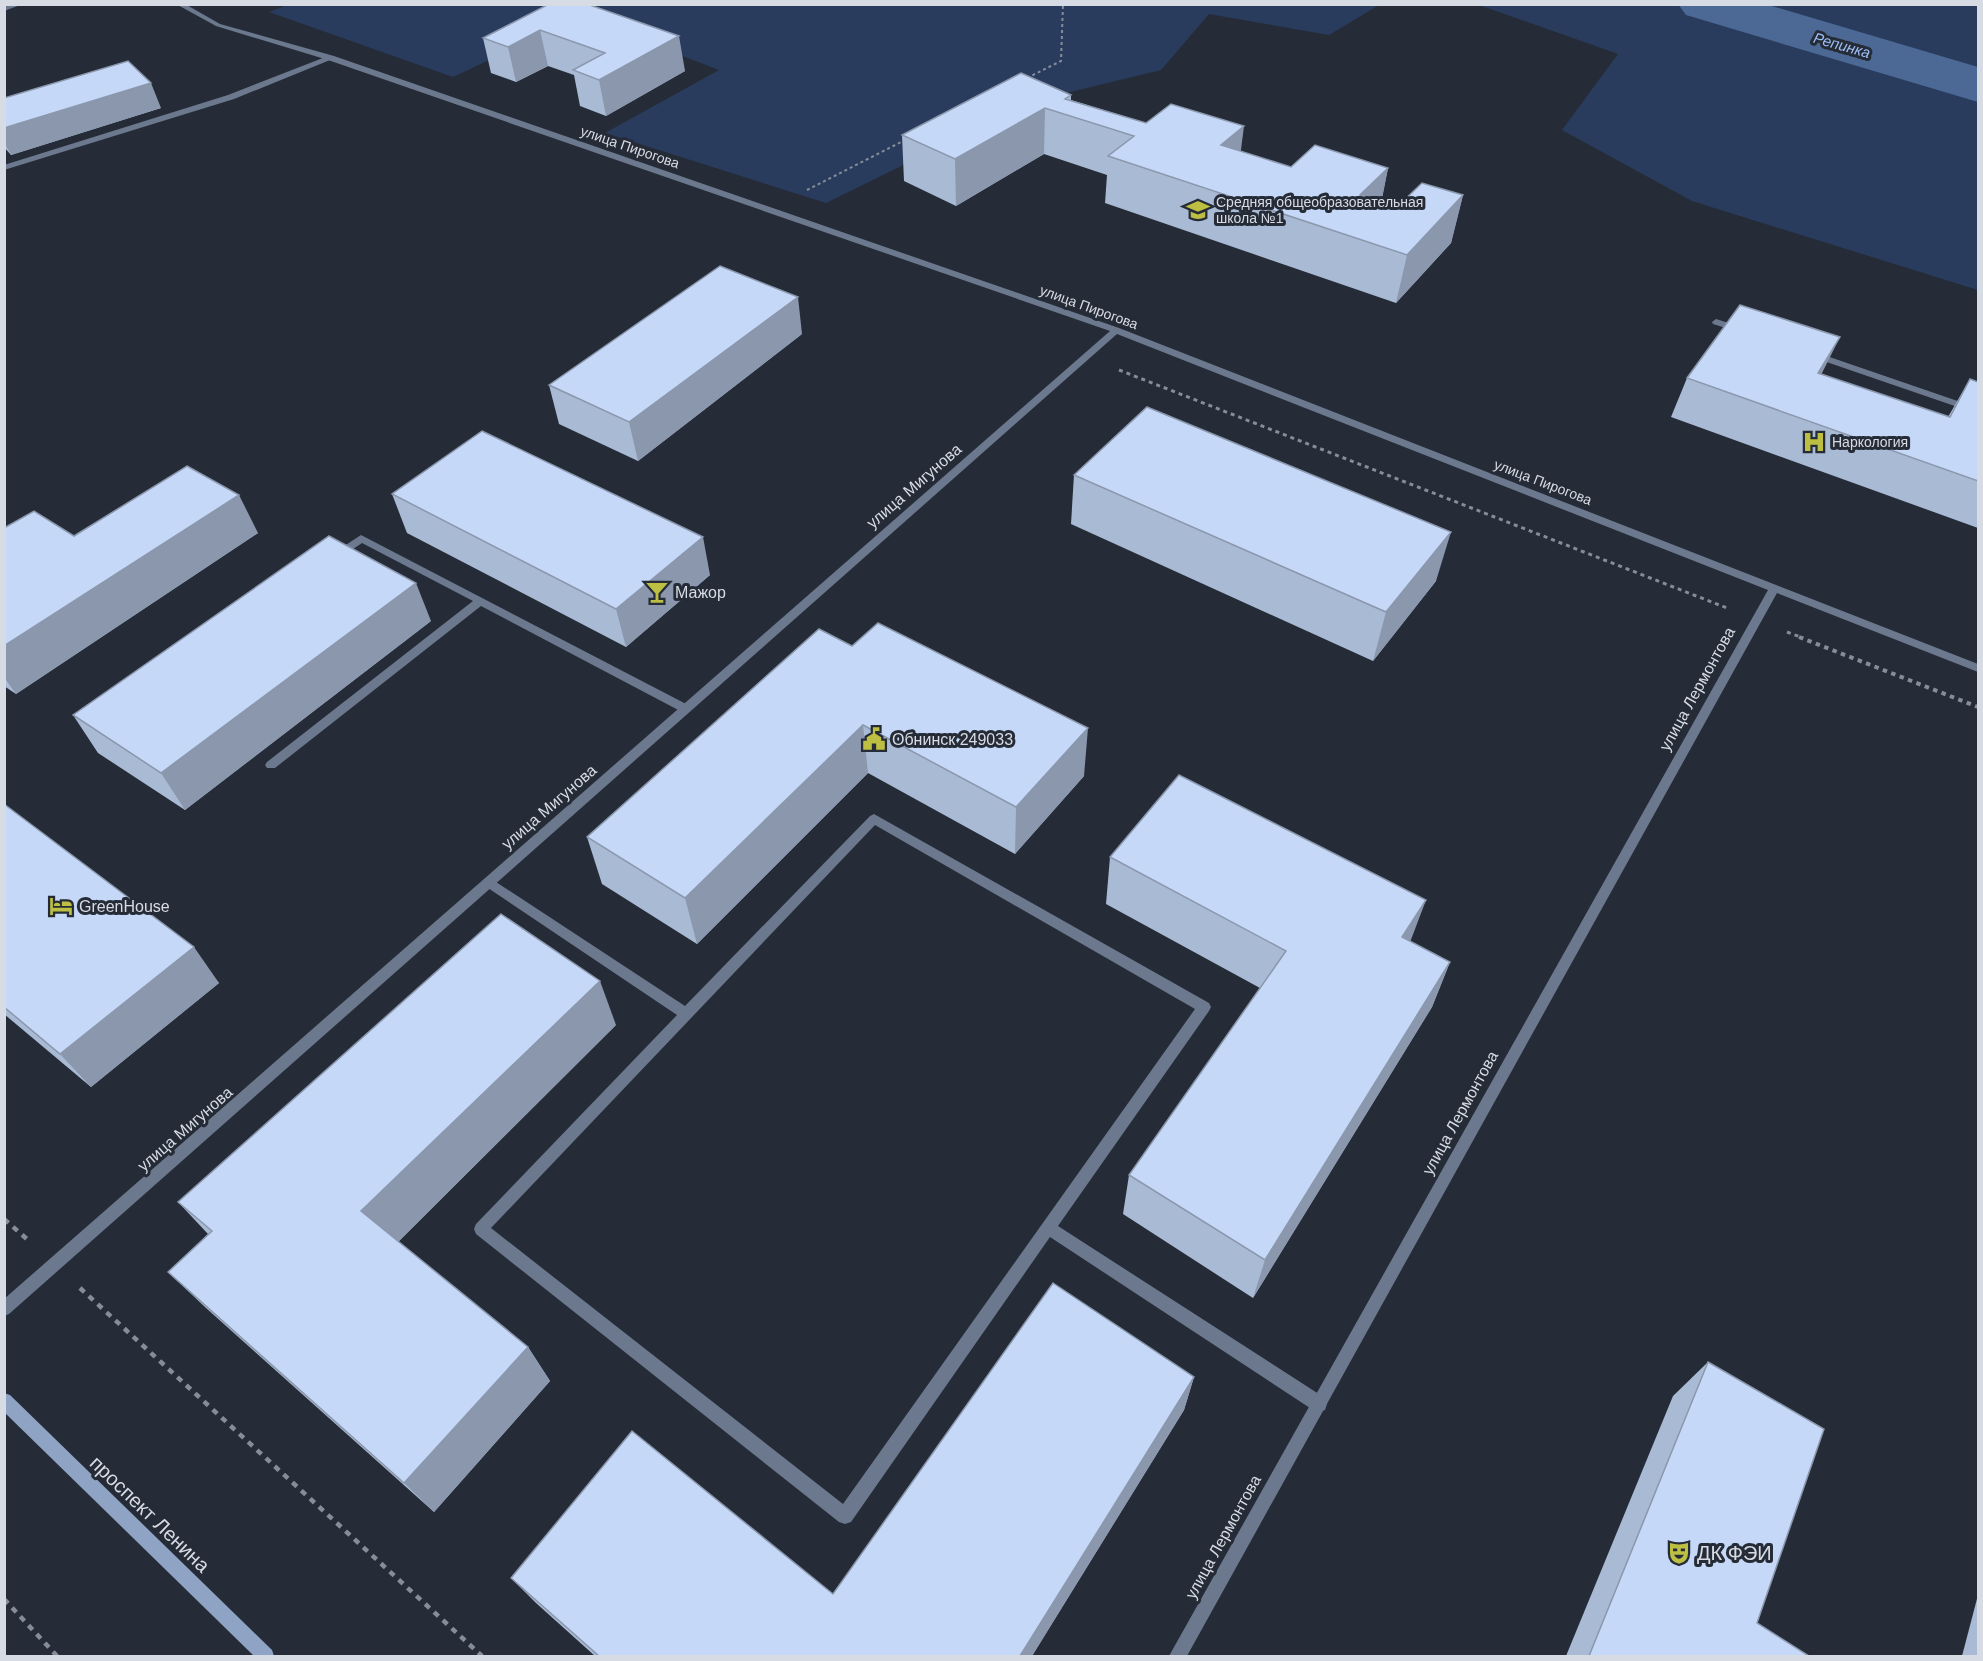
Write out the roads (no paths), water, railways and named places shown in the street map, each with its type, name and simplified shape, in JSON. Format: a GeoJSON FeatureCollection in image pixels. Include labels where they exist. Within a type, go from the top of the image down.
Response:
{"type":"FeatureCollection","features":[{"type":"Feature","properties":{"kind":"main road","name":"проспект Ленина"},"geometry":{"type":"LineString","coordinates":[[4,1401],[266,1656]]}},
{"type":"Feature","properties":{"kind":"street"},"geometry":{"type":"LineString","coordinates":[[4,9],[21,4]]}},
{"type":"Feature","properties":{"kind":"street","name":"улица Пирогова"},"geometry":{"type":"LineString","coordinates":[[179,4],[218,25],[331,58],[1116,330],[1978,668]]}},
{"type":"Feature","properties":{"kind":"street"},"geometry":{"type":"LineString","coordinates":[[4,168],[231,98],[331,58]]}},
{"type":"Feature","properties":{"kind":"street"},"geometry":{"type":"LineString","coordinates":[[1716,322],[1749,333]]}},
{"type":"Feature","properties":{"kind":"street","name":"улица Мигунова"},"geometry":{"type":"LineString","coordinates":[[4,1309],[1116,330]]}},
{"type":"Feature","properties":{"kind":"street"},"geometry":{"type":"LineString","coordinates":[[1804,352],[1978,411]]}},
{"type":"Feature","properties":{"kind":"street"},"geometry":{"type":"LineString","coordinates":[[323,565],[361,538],[686,709]]}},
{"type":"Feature","properties":{"kind":"street","name":"улица Лермонтова"},"geometry":{"type":"LineString","coordinates":[[1178,1656],[1775,587]]}},
{"type":"Feature","properties":{"kind":"street"},"geometry":{"type":"LineString","coordinates":[[271,765],[480,601]]}},
{"type":"Feature","properties":{"kind":"street"},"geometry":{"type":"LineString","coordinates":[[874,819],[1204,1007],[845,1516],[481,1229],[686,1014],[874,819]]}},
{"type":"Feature","properties":{"kind":"street"},"geometry":{"type":"LineString","coordinates":[[489,883],[686,1014]]}},
{"type":"Feature","properties":{"kind":"street"},"geometry":{"type":"LineString","coordinates":[[1048,1228],[1319,1404]]}},
{"type":"Feature","properties":{"kind":"waterway","name":"Репинка"},"geometry":{"type":"LineString","coordinates":[[1705,4],[1978,85]]}},
{"type":"Feature","properties":{"kind":"place","name":"Средняя общеобразовательная школа №1"},"geometry":{"type":"Point","coordinates":[1198,210]}},
{"type":"Feature","properties":{"kind":"place","name":"Наркология"},"geometry":{"type":"Point","coordinates":[1814,442]}},
{"type":"Feature","properties":{"kind":"place","name":"Мажор"},"geometry":{"type":"Point","coordinates":[657,592]}},
{"type":"Feature","properties":{"kind":"place","name":"Обнинск 249033"},"geometry":{"type":"Point","coordinates":[874,739]}},
{"type":"Feature","properties":{"kind":"place","name":"GreenHouse"},"geometry":{"type":"Point","coordinates":[61,906]}},
{"type":"Feature","properties":{"kind":"place","name":"ДК ФЭИ"},"geometry":{"type":"Point","coordinates":[1679,1553]}}]}
